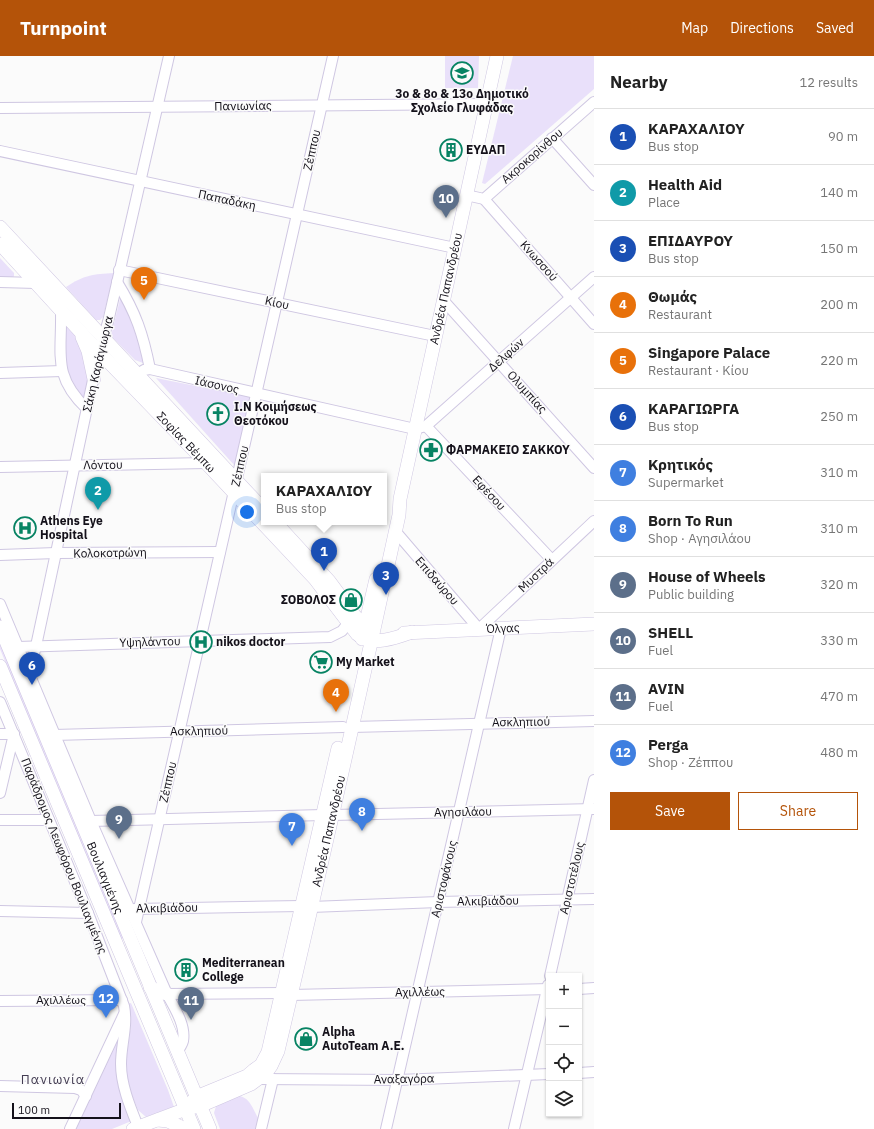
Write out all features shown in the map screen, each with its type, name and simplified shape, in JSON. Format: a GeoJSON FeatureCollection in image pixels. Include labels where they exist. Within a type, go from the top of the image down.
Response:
{"type":"FeatureCollection","features":[{"type":"Feature","properties":{"kind":"main road","name":"Ανδρέα Παπανδρέου"},"geometry":{"type":"LineString","coordinates":[[137,1128],[186,1109],[220,1092],[259,1078],[268,1069],[275,1058],[287,994],[328,815],[392,515],[400,499],[421,428],[435,336],[497,56]]}},
{"type":"Feature","properties":{"kind":"main road","name":"Σοφίας Βέμπω"},"geometry":{"type":"LineString","coordinates":[[0,227],[137,374],[261,516]]}},
{"type":"Feature","properties":{"kind":"main road","name":"Σοφίας Βέμπω"},"geometry":{"type":"LineString","coordinates":[[0,244],[61,312],[206,463],[261,508]]}},
{"type":"Feature","properties":{"kind":"main road"},"geometry":{"type":"LineString","coordinates":[[79,330],[88,351],[94,379]]}},
{"type":"Feature","properties":{"kind":"main road","name":"Ανδρέα Παπανδρέου"},"geometry":{"type":"LineString","coordinates":[[367,634],[396,532],[400,499]]}},
{"type":"Feature","properties":{"kind":"main road","name":"Σοφίας Βέμπω"},"geometry":{"type":"LineString","coordinates":[[269,525],[315,579],[348,623],[367,634]]}},
{"type":"Feature","properties":{"kind":"main road"},"geometry":{"type":"LineString","coordinates":[[278,525],[329,581],[367,634]]}},
{"type":"Feature","properties":{"kind":"main road","name":"Όλγας"},"geometry":{"type":"LineString","coordinates":[[367,634],[392,638],[412,632],[594,624]]}},
{"type":"Feature","properties":{"kind":"main road","name":"Βουλιαγμένης"},"geometry":{"type":"LineString","coordinates":[[0,627],[198,1102],[211,1129]]}},
{"type":"Feature","properties":{"kind":"main road","name":"Βουλιαγμένης"},"geometry":{"type":"LineString","coordinates":[[0,666],[194,1129]]}},
{"type":"Feature","properties":{"kind":"main road"},"geometry":{"type":"LineString","coordinates":[[150,987],[159,992],[168,994]]}},
{"type":"Feature","properties":{"kind":"main road","name":"Ανδρέα Παπανδρέου"},"geometry":{"type":"LineString","coordinates":[[220,1092],[247,1076],[261,1064],[268,1052],[287,994]]}},
{"type":"Feature","properties":{"kind":"main road"},"geometry":{"type":"LineString","coordinates":[[187,1075],[195,1082],[220,1092],[211,1111],[211,1129]]}},
{"type":"Feature","properties":{"kind":"main road"},"geometry":{"type":"LineString","coordinates":[[158,1120],[168,1121],[185,1129]]}},
{"type":"Feature","properties":{"kind":"street","name":"Σάκη Καράγιωργα"},"geometry":{"type":"LineString","coordinates":[[29,673],[99,352],[117,282],[156,106],[169,56]]}},
{"type":"Feature","properties":{"kind":"street","name":"Ζέππου"},"geometry":{"type":"LineString","coordinates":[[134,908],[159,820],[333,56]]}},
{"type":"Feature","properties":{"kind":"street","name":"Ακροκορίνθου"},"geometry":{"type":"LineString","coordinates":[[484,199],[594,102]]}},
{"type":"Feature","properties":{"kind":"street","name":"Πανιωνίας"},"geometry":{"type":"LineString","coordinates":[[0,108],[486,104]]}},
{"type":"Feature","properties":{"kind":"street"},"geometry":{"type":"LineString","coordinates":[[552,138],[594,185]]}},
{"type":"Feature","properties":{"kind":"street","name":"Παπαδάκη"},"geometry":{"type":"LineString","coordinates":[[0,151],[455,248]]}},
{"type":"Feature","properties":{"kind":"street"},"geometry":{"type":"LineString","coordinates":[[466,196],[484,199]]}},
{"type":"Feature","properties":{"kind":"street","name":"Κνωσσού"},"geometry":{"type":"LineString","coordinates":[[484,199],[594,324]]}},
{"type":"Feature","properties":{"kind":"street","name":"Κίου"},"geometry":{"type":"LineString","coordinates":[[119,270],[435,336]]}},
{"type":"Feature","properties":{"kind":"street","name":"Δελφών"},"geometry":{"type":"LineString","coordinates":[[421,428],[499,362],[594,277]]}},
{"type":"Feature","properties":{"kind":"street"},"geometry":{"type":"LineString","coordinates":[[0,282],[36,283]]}},
{"type":"Feature","properties":{"kind":"street"},"geometry":{"type":"LineString","coordinates":[[117,282],[126,295],[141,330],[150,369],[144,370],[137,374]]}},
{"type":"Feature","properties":{"kind":"street","name":"Ολυμπίας"},"geometry":{"type":"LineString","coordinates":[[443,300],[594,468]]}},
{"type":"Feature","properties":{"kind":"street"},"geometry":{"type":"LineString","coordinates":[[61,312],[60,352],[62,371],[71,391],[87,409]]}},
{"type":"Feature","properties":{"kind":"street","name":"Ιάσονος"},"geometry":{"type":"LineString","coordinates":[[150,369],[256,394],[421,428]]}},
{"type":"Feature","properties":{"kind":"street"},"geometry":{"type":"LineString","coordinates":[[0,373],[62,371]]}},
{"type":"Feature","properties":{"kind":"street","name":"Εφέσου"},"geometry":{"type":"LineString","coordinates":[[421,428],[552,560]]}},
{"type":"Feature","properties":{"kind":"street","name":"Λόντου"},"geometry":{"type":"LineString","coordinates":[[0,467],[206,463]]}},
{"type":"Feature","properties":{"kind":"street","name":"Μυστρά"},"geometry":{"type":"LineString","coordinates":[[479,629],[594,521]]}},
{"type":"Feature","properties":{"kind":"street","name":"Επιδαύρου"},"geometry":{"type":"LineString","coordinates":[[396,532],[479,629]]}},
{"type":"Feature","properties":{"kind":"street","name":"Κολοκοτρώνη"},"geometry":{"type":"LineString","coordinates":[[0,555],[56,553],[220,552]]}},
{"type":"Feature","properties":{"kind":"street"},"geometry":{"type":"LineString","coordinates":[[0,604],[54,735],[91,820],[134,908],[136,922],[178,1014],[183,1033],[183,1042],[177,1052]]}},
{"type":"Feature","properties":{"kind":"street","name":"Υψηλάντου"},"geometry":{"type":"LineString","coordinates":[[18,647],[330,637],[342,631],[348,623]]}},
{"type":"Feature","properties":{"kind":"street","name":"Αριστοφάνους"},"geometry":{"type":"LineString","coordinates":[[386,1129],[501,628]]}},
{"type":"Feature","properties":{"kind":"street","name":"Παράδρομος Λεωφόρου Βουλιαγμένης"},"geometry":{"type":"LineString","coordinates":[[0,702],[88,913],[122,1000],[125,1012],[125,1024],[121,1077],[137,1128]]}},
{"type":"Feature","properties":{"kind":"street"},"geometry":{"type":"LineString","coordinates":[[0,793],[20,715]]}},
{"type":"Feature","properties":{"kind":"street","name":"Ασκληπιού"},"geometry":{"type":"LineString","coordinates":[[54,735],[594,721]]}},
{"type":"Feature","properties":{"kind":"street"},"geometry":{"type":"LineString","coordinates":[[0,734],[14,734]]}},
{"type":"Feature","properties":{"kind":"street"},"geometry":{"type":"LineString","coordinates":[[7,766],[12,763],[25,762]]}},
{"type":"Feature","properties":{"kind":"street","name":"Αριστοτέλους"},"geometry":{"type":"LineString","coordinates":[[550,973],[567,899],[591,809],[594,780]]}},
{"type":"Feature","properties":{"kind":"street","name":"Αγησιλάου"},"geometry":{"type":"LineString","coordinates":[[91,820],[159,820],[591,809]]}},
{"type":"Feature","properties":{"kind":"street"},"geometry":{"type":"LineString","coordinates":[[0,820],[49,820]]}},
{"type":"Feature","properties":{"kind":"street","name":"Αλκιβιάδου"},"geometry":{"type":"LineString","coordinates":[[134,908],[306,907],[594,898]]}},
{"type":"Feature","properties":{"kind":"street"},"geometry":{"type":"LineString","coordinates":[[0,911],[88,913]]}},
{"type":"Feature","properties":{"kind":"street"},"geometry":{"type":"LineString","coordinates":[[582,989],[594,988]]}},
{"type":"Feature","properties":{"kind":"street","name":"Αχιλλέως"},"geometry":{"type":"LineString","coordinates":[[168,994],[287,994],[546,989]]}},
{"type":"Feature","properties":{"kind":"street","name":"Αριστοτέλους"},"geometry":{"type":"LineString","coordinates":[[514,1129],[546,997]]}},
{"type":"Feature","properties":{"kind":"street","name":"Αχιλλέως"},"geometry":{"type":"LineString","coordinates":[[0,1001],[122,1000]]}},
{"type":"Feature","properties":{"kind":"street"},"geometry":{"type":"LineString","coordinates":[[70,1129],[125,1012]]}},
{"type":"Feature","properties":{"kind":"street"},"geometry":{"type":"LineString","coordinates":[[582,1073],[594,1072]]}},
{"type":"Feature","properties":{"kind":"street","name":"Αναξαγόρα"},"geometry":{"type":"LineString","coordinates":[[259,1078],[398,1080],[546,1074]]}},
{"type":"Feature","properties":{"kind":"street"},"geometry":{"type":"LineString","coordinates":[[71,1088],[94,1077]]}},
{"type":"Feature","properties":{"kind":"street"},"geometry":{"type":"LineString","coordinates":[[261,1129],[273,1079]]}},
{"type":"Feature","properties":{"kind":"street"},"geometry":{"type":"LineString","coordinates":[[0,1086],[71,1088],[81,1090],[86,1096]]}},
{"type":"Feature","properties":{"kind":"shaded area","name":"3ο & 8ο & 13ο Δημοτικό Σχολείο Γλυφάδας"},"geometry":{"type":"Polygon","coordinates":[[[445,56],[479,56],[478,88],[445,88],[445,56]]]}},
{"type":"Feature","properties":{"kind":"shaded area"},"geometry":{"type":"Polygon","coordinates":[[[513,56],[594,56],[594,89],[485,184],[482,183],[513,56]]]}},
{"type":"Feature","properties":{"kind":"shaded area"},"geometry":{"type":"Polygon","coordinates":[[[0,258],[14,273],[12,278],[0,278],[0,258]]]}},
{"type":"Feature","properties":{"kind":"shaded area"},"geometry":{"type":"Polygon","coordinates":[[[114,273],[103,317],[100,320],[96,320],[66,287],[89,276],[114,273]]]}},
{"type":"Feature","properties":{"kind":"shaded area"},"geometry":{"type":"Polygon","coordinates":[[[121,295],[137,334],[143,363],[135,360],[111,336],[121,295]]]}},
{"type":"Feature","properties":{"kind":"shaded area"},"geometry":{"type":"Polygon","coordinates":[[[65,320],[79,335],[89,379],[84,399],[72,381],[67,369],[65,351],[65,320]]]}},
{"type":"Feature","properties":{"kind":"shaded area"},"geometry":{"type":"Polygon","coordinates":[[[156,378],[251,397],[235,466],[156,378]]]}},
{"type":"Feature","properties":{"kind":"shaded area"},"geometry":{"type":"Polygon","coordinates":[[[0,640],[124,938],[121,939],[0,649],[0,640]]]}},
{"type":"Feature","properties":{"kind":"shaded area"},"geometry":{"type":"Polygon","coordinates":[[[131,1003],[174,1107],[146,1117],[138,1110],[128,1085],[125,1069],[131,1024],[128,1004],[131,1003]]]}},
{"type":"Feature","properties":{"kind":"shaded area"},"geometry":{"type":"Polygon","coordinates":[[[120,1037],[116,1069],[120,1085],[134,1120],[112,1129],[74,1129],[109,1055],[120,1037]]]}},
{"type":"Feature","properties":{"kind":"shaded area"},"geometry":{"type":"Polygon","coordinates":[[[236,1095],[248,1100],[252,1106],[258,1118],[255,1129],[220,1129],[214,1113],[216,1106],[236,1095]]]}},
{"type":"Feature","properties":{"kind":"place","name":"3ο & 8ο & 13ο Δημοτικό Σχολείο Γλυφάδας"},"geometry":{"type":"Point","coordinates":[462,73]}},
{"type":"Feature","properties":{"kind":"place","name":"ΕΥΔΑΠ"},"geometry":{"type":"Point","coordinates":[451,150]}},
{"type":"Feature","properties":{"kind":"place","name":"SHELL"},"geometry":{"type":"Point","coordinates":[446,218]}},
{"type":"Feature","properties":{"kind":"place","name":"Singapore Palace"},"geometry":{"type":"Point","coordinates":[144,300]}},
{"type":"Feature","properties":{"kind":"place","name":"Ι.Ν Κοιμήσεως Θεοτόκου"},"geometry":{"type":"Point","coordinates":[218,414]}},
{"type":"Feature","properties":{"kind":"place","name":"ΦΑΡΜΑΚΕΙΟ ΣΑΚΚΟΥ"},"geometry":{"type":"Point","coordinates":[431,450]}},
{"type":"Feature","properties":{"kind":"place","name":"Health Aid"},"geometry":{"type":"Point","coordinates":[98,510]}},
{"type":"Feature","properties":{"kind":"place","name":"Athens Eye Hospital"},"geometry":{"type":"Point","coordinates":[25,528]}},
{"type":"Feature","properties":{"kind":"place","name":"ΚΑΡΑΧΑΛΙΟΥ"},"geometry":{"type":"Point","coordinates":[324,571]}},
{"type":"Feature","properties":{"kind":"place","name":"ΕΠΙΔΑΥΡΟΥ"},"geometry":{"type":"Point","coordinates":[386,595]}},
{"type":"Feature","properties":{"kind":"place","name":"ΣΟΒΟΛΟΣ"},"geometry":{"type":"Point","coordinates":[351,600]}},
{"type":"Feature","properties":{"kind":"place","name":"nikos doctor"},"geometry":{"type":"Point","coordinates":[201,642]}},
{"type":"Feature","properties":{"kind":"place","name":"My Market"},"geometry":{"type":"Point","coordinates":[321,662]}},
{"type":"Feature","properties":{"kind":"place","name":"ΚΑΡΑΓΙΩΡΓΑ"},"geometry":{"type":"Point","coordinates":[32,685]}},
{"type":"Feature","properties":{"kind":"place","name":"Θωμάς"},"geometry":{"type":"Point","coordinates":[336,712]}},
{"type":"Feature","properties":{"kind":"place","name":"Born To Run"},"geometry":{"type":"Point","coordinates":[362,831]}},
{"type":"Feature","properties":{"kind":"place","name":"House of Wheels"},"geometry":{"type":"Point","coordinates":[119,839]}},
{"type":"Feature","properties":{"kind":"place","name":"Κρητικός"},"geometry":{"type":"Point","coordinates":[292,846]}},
{"type":"Feature","properties":{"kind":"place","name":"Mediterranean College"},"geometry":{"type":"Point","coordinates":[186,970]}},
{"type":"Feature","properties":{"kind":"place","name":"Perga"},"geometry":{"type":"Point","coordinates":[106,1018]}},
{"type":"Feature","properties":{"kind":"place","name":"AVIN"},"geometry":{"type":"Point","coordinates":[191,1020]}},
{"type":"Feature","properties":{"kind":"place","name":"Alpha AutoTeam Α.Ε."},"geometry":{"type":"Point","coordinates":[306,1039]}},
{"type":"Feature","properties":{"kind":"district","name":"Πανιωνία"},"geometry":{"type":"Point","coordinates":[53,1079]}}]}
